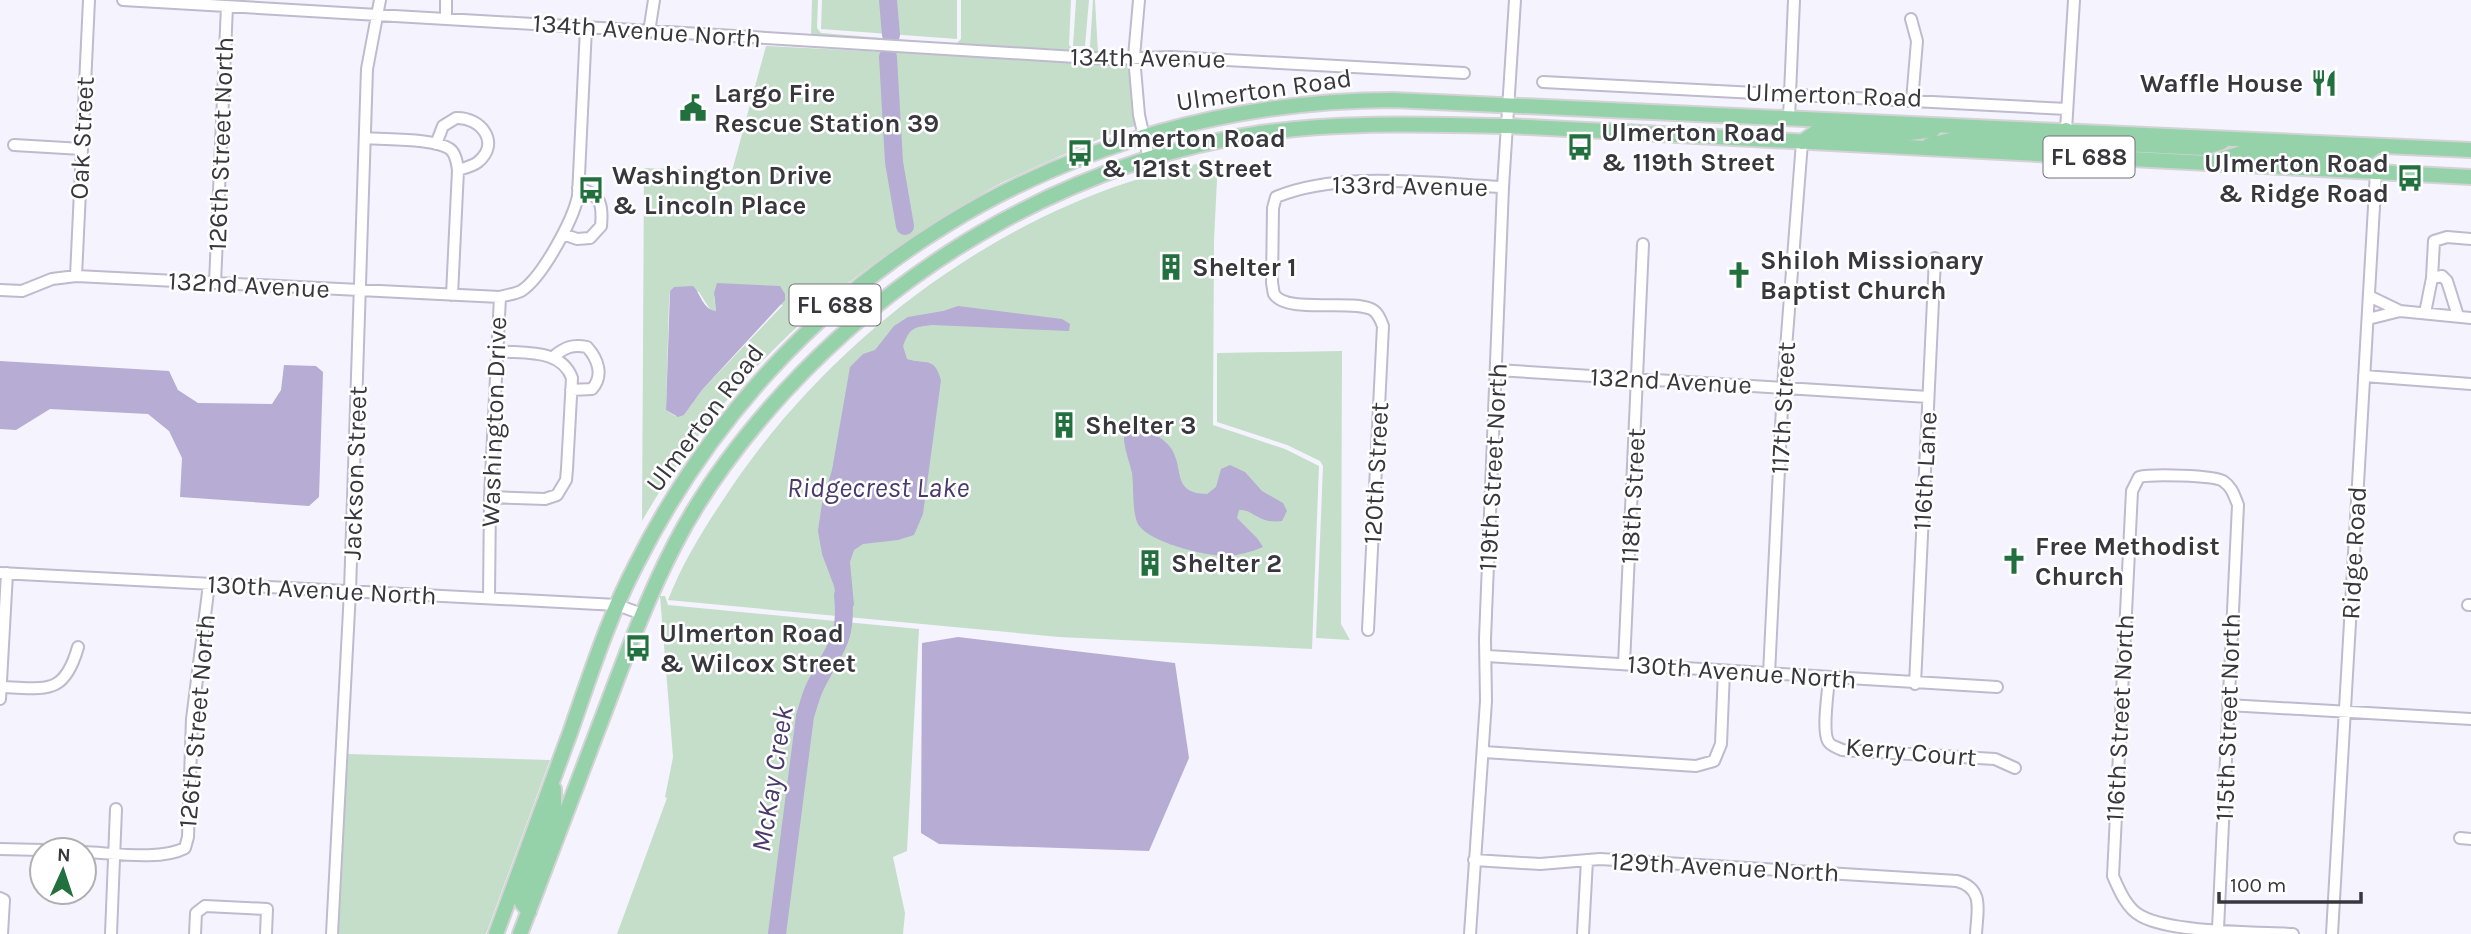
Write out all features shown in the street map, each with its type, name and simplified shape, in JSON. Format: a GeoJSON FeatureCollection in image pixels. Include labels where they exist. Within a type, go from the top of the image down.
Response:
{"type":"FeatureCollection","features":[{"type":"Feature","properties":{"kind":"main road","name":"Ulmerton Road"},"geometry":{"type":"LineString","coordinates":[[496,934],[617,605],[659,520],[710,443],[758,382],[834,307],[908,249],[998,194],[1094,152],[1143,135],[1197,121],[1308,103],[1394,100],[2471,150]]}},
{"type":"Feature","properties":{"kind":"main road","name":"Ulmerton Road"},"geometry":{"type":"LineString","coordinates":[[520,934],[642,614],[674,544],[712,480],[754,425],[853,324],[912,276],[986,229],[1037,202],[1149,159],[1258,134],[1321,126],[1373,124],[1509,126],[2471,177]]}},
{"type":"Feature","properties":{"kind":"main road"},"geometry":{"type":"LineString","coordinates":[[1802,142],[1816,132],[1826,130],[1910,134],[1949,125]]}},
{"type":"Feature","properties":{"kind":"main road"},"geometry":{"type":"LineString","coordinates":[[1920,148],[1946,139],[1959,138],[2051,141],[2059,138],[2066,130]]}},
{"type":"Feature","properties":{"kind":"main road"},"geometry":{"type":"LineString","coordinates":[[2061,155],[2083,142],[2203,148],[2233,139]]}},
{"type":"Feature","properties":{"kind":"main road"},"geometry":{"type":"LineString","coordinates":[[2207,164],[2242,153],[2262,152],[2361,157],[2377,146]]}},
{"type":"Feature","properties":{"kind":"main road"},"geometry":{"type":"LineString","coordinates":[[528,912],[522,903],[554,810],[554,777]]}},
{"type":"Feature","properties":{"kind":"street","name":"Oak Street"},"geometry":{"type":"LineString","coordinates":[[76,276],[89,0]]}},
{"type":"Feature","properties":{"kind":"street"},"geometry":{"type":"LineString","coordinates":[[123,0],[378,13]]}},
{"type":"Feature","properties":{"kind":"street","name":"Jackson Street"},"geometry":{"type":"LineString","coordinates":[[332,934],[350,591],[368,69],[380,0]]}},
{"type":"Feature","properties":{"kind":"street"},"geometry":{"type":"LineString","coordinates":[[446,0],[446,17]]}},
{"type":"Feature","properties":{"kind":"street"},"geometry":{"type":"LineString","coordinates":[[649,32],[654,0]]}},
{"type":"Feature","properties":{"kind":"street"},"geometry":{"type":"LineString","coordinates":[[1139,0],[1134,57],[1139,115],[1149,159]]}},
{"type":"Feature","properties":{"kind":"street","name":"119th Street North"},"geometry":{"type":"LineString","coordinates":[[1470,934],[1484,752],[1487,656],[1485,639],[1503,187],[1515,0]]}},
{"type":"Feature","properties":{"kind":"street"},"geometry":{"type":"LineString","coordinates":[[1789,118],[1794,0]]}},
{"type":"Feature","properties":{"kind":"street"},"geometry":{"type":"LineString","coordinates":[[2066,130],[2074,0]]}},
{"type":"Feature","properties":{"kind":"street","name":"126th Street North"},"geometry":{"type":"LineString","coordinates":[[215,283],[227,6]]}},
{"type":"Feature","properties":{"kind":"street","name":"134th Avenue North"},"geometry":{"type":"LineString","coordinates":[[378,13],[874,45]]}},
{"type":"Feature","properties":{"kind":"street"},"geometry":{"type":"LineString","coordinates":[[1911,19],[1917,41],[1912,102]]}},
{"type":"Feature","properties":{"kind":"street","name":"Washington Drive"},"geometry":{"type":"LineString","coordinates":[[489,598],[490,497],[500,297],[520,291],[534,279],[574,215],[578,188],[586,28]]}},
{"type":"Feature","properties":{"kind":"street","name":"134th Avenue"},"geometry":{"type":"LineString","coordinates":[[874,45],[1108,59],[1172,57],[1464,73]]}},
{"type":"Feature","properties":{"kind":"street"},"geometry":{"type":"LineString","coordinates":[[1543,82],[2067,109]]}},
{"type":"Feature","properties":{"kind":"street"},"geometry":{"type":"LineString","coordinates":[[436,145],[443,126],[456,118],[466,117],[482,127],[487,140],[485,154],[474,164],[458,170]]}},
{"type":"Feature","properties":{"kind":"street"},"geometry":{"type":"LineString","coordinates":[[365,138],[436,145],[450,149],[456,157],[458,170],[452,295]]}},
{"type":"Feature","properties":{"kind":"street","name":"117th Street"},"geometry":{"type":"LineString","coordinates":[[1769,674],[1783,387],[1802,142]]}},
{"type":"Feature","properties":{"kind":"street"},"geometry":{"type":"LineString","coordinates":[[14,145],[82,149]]}},
{"type":"Feature","properties":{"kind":"street","name":"Ridge Road"},"geometry":{"type":"LineString","coordinates":[[2332,934],[2376,172]]}},
{"type":"Feature","properties":{"kind":"street","name":"133rd Avenue"},"geometry":{"type":"LineString","coordinates":[[1380,316],[1372,309],[1361,306],[1296,303],[1282,301],[1275,295],[1272,283],[1273,208],[1276,197],[1304,187],[1340,183],[1386,182],[1503,187]]}},
{"type":"Feature","properties":{"kind":"street"},"geometry":{"type":"LineString","coordinates":[[563,234],[578,240],[590,238],[601,226],[600,202],[592,191],[578,188]]}},
{"type":"Feature","properties":{"kind":"street"},"geometry":{"type":"LineString","coordinates":[[2425,313],[2432,278],[2434,241],[2447,237],[2471,239]]}},
{"type":"Feature","properties":{"kind":"street","name":"118th Street"},"geometry":{"type":"LineString","coordinates":[[1624,664],[1643,244]]}},
{"type":"Feature","properties":{"kind":"street","name":"116th Lane"},"geometry":{"type":"LineString","coordinates":[[1916,684],[1935,258]]}},
{"type":"Feature","properties":{"kind":"street","name":"132nd Avenue"},"geometry":{"type":"LineString","coordinates":[[0,290],[22,291],[52,279],[76,276],[500,297]]}},
{"type":"Feature","properties":{"kind":"street"},"geometry":{"type":"LineString","coordinates":[[2432,278],[2442,276],[2447,281],[2458,316]]}},
{"type":"Feature","properties":{"kind":"street"},"geometry":{"type":"LineString","coordinates":[[2369,296],[2400,311]]}},
{"type":"Feature","properties":{"kind":"street"},"geometry":{"type":"LineString","coordinates":[[2368,319],[2400,311],[2471,318]]}},
{"type":"Feature","properties":{"kind":"street","name":"120th Street"},"geometry":{"type":"LineString","coordinates":[[1368,630],[1383,326],[1380,316]]}},
{"type":"Feature","properties":{"kind":"street"},"geometry":{"type":"LineString","coordinates":[[553,356],[564,348],[576,345],[587,347],[593,354],[598,364],[597,383],[592,389],[571,390]]}},
{"type":"Feature","properties":{"kind":"street"},"geometry":{"type":"LineString","coordinates":[[490,497],[545,499],[561,490],[566,480],[572,378],[568,367],[553,356],[497,351]]}},
{"type":"Feature","properties":{"kind":"street","name":"132nd Avenue"},"geometry":{"type":"LineString","coordinates":[[1497,370],[1928,397]]}},
{"type":"Feature","properties":{"kind":"street"},"geometry":{"type":"LineString","coordinates":[[2364,376],[2471,384]]}},
{"type":"Feature","properties":{"kind":"street","name":"116th Street North"},"geometry":{"type":"LineString","coordinates":[[2238,505],[2231,489],[2220,479],[2150,474],[2139,477],[2132,491],[2113,876],[2120,894],[2138,915],[2164,925],[2293,934]]}},
{"type":"Feature","properties":{"kind":"street","name":"115th Street North"},"geometry":{"type":"LineString","coordinates":[[2218,929],[2238,505]]}},
{"type":"Feature","properties":{"kind":"street"},"geometry":{"type":"LineString","coordinates":[[0,699],[4,573]]}},
{"type":"Feature","properties":{"kind":"street","name":"130th Avenue North"},"geometry":{"type":"LineString","coordinates":[[4,573],[617,605],[642,614]]}},
{"type":"Feature","properties":{"kind":"street","name":"126th Street North"},"geometry":{"type":"LineString","coordinates":[[114,853],[176,853],[186,848],[192,719],[209,584]]}},
{"type":"Feature","properties":{"kind":"street"},"geometry":{"type":"LineString","coordinates":[[1,687],[48,688],[58,684],[72,668],[78,647]]}},
{"type":"Feature","properties":{"kind":"street","name":"130th Avenue North"},"geometry":{"type":"LineString","coordinates":[[1487,656],[1829,679],[1997,687]]}},
{"type":"Feature","properties":{"kind":"street"},"geometry":{"type":"LineString","coordinates":[[1484,752],[1696,766],[1714,761],[1721,744],[1724,671]]}},
{"type":"Feature","properties":{"kind":"street","name":"Kerry Court"},"geometry":{"type":"LineString","coordinates":[[1829,679],[1826,730],[1827,740],[1831,745],[1842,750],[1995,760],[2014,768]]}},
{"type":"Feature","properties":{"kind":"street"},"geometry":{"type":"LineString","coordinates":[[2228,705],[2471,719]]}},
{"type":"Feature","properties":{"kind":"street"},"geometry":{"type":"LineString","coordinates":[[111,934],[116,809]]}},
{"type":"Feature","properties":{"kind":"street"},"geometry":{"type":"LineString","coordinates":[[0,849],[28,850]]}},
{"type":"Feature","properties":{"kind":"street"},"geometry":{"type":"LineString","coordinates":[[98,852],[114,853]]}},
{"type":"Feature","properties":{"kind":"street","name":"129th Avenue North"},"geometry":{"type":"LineString","coordinates":[[1474,860],[1540,864],[1587,860],[1957,881],[1967,884],[1974,890],[1977,898],[1976,934]]}},
{"type":"Feature","properties":{"kind":"street"},"geometry":{"type":"LineString","coordinates":[[1583,934],[1587,860]]}},
{"type":"Feature","properties":{"kind":"street"},"geometry":{"type":"LineString","coordinates":[[0,898],[4,900],[2,934]]}},
{"type":"Feature","properties":{"kind":"street"},"geometry":{"type":"LineString","coordinates":[[195,934],[196,913],[205,906],[267,909],[266,934]]}},
{"type":"Feature","properties":{"kind":"green space"},"geometry":{"type":"Polygon","coordinates":[[[812,0],[818,0],[817,28],[821,33],[956,44],[961,39],[961,0],[1071,0],[1069,45],[1073,50],[1085,51],[1090,46],[1095,0],[1098,53],[811,35],[812,0]]]}},
{"type":"Feature","properties":{"kind":"green space"},"geometry":{"type":"Polygon","coordinates":[[[822,0],[957,0],[957,39],[821,29],[822,0]]]}},
{"type":"Feature","properties":{"kind":"green space"},"geometry":{"type":"Polygon","coordinates":[[[1076,0],[1089,0],[1085,46],[1073,46],[1076,0]]]}},
{"type":"Feature","properties":{"kind":"green space"},"geometry":{"type":"Polygon","coordinates":[[[766,46],[1130,64],[1136,126],[1122,129],[1001,183],[900,245],[856,277],[774,349],[737,388],[671,474],[642,521],[644,168],[732,171],[766,46]],[[674,287],[670,291],[666,410],[675,416],[684,415],[702,390],[783,305],[716,290],[716,311],[711,311],[699,292],[674,287]]]}},
{"type":"Feature","properties":{"kind":"green space"},"geometry":{"type":"Polygon","coordinates":[[[1218,159],[1214,241],[1213,425],[1285,449],[1319,466],[1312,649],[1059,637],[668,600],[681,570],[706,527],[770,435],[811,388],[857,344],[906,303],[957,266],[1012,233],[1068,205],[1137,179],[1218,159]]]}},
{"type":"Feature","properties":{"kind":"green space"},"geometry":{"type":"Polygon","coordinates":[[[1342,351],[1341,624],[1350,640],[1316,638],[1323,466],[1320,461],[1287,445],[1217,422],[1217,353],[1342,351]]]}},
{"type":"Feature","properties":{"kind":"green space"},"geometry":{"type":"Polygon","coordinates":[[[660,596],[665,596],[668,605],[919,629],[907,851],[893,857],[905,913],[903,934],[617,934],[667,798],[665,797],[673,757],[660,596]]]}},
{"type":"Feature","properties":{"kind":"green space"},"geometry":{"type":"Polygon","coordinates":[[[348,754],[550,760],[486,934],[337,934],[348,754]]]}},
{"type":"Feature","properties":{"kind":"water"},"geometry":{"type":"Polygon","coordinates":[[[717,283],[780,286],[785,300],[702,390],[684,415],[678,417],[666,410],[670,291],[674,287],[693,286],[705,305],[716,311],[714,293],[717,283]]]}},
{"type":"Feature","properties":{"kind":"water","name":"Ridgecrest Lake"},"geometry":{"type":"Polygon","coordinates":[[[958,306],[1062,319],[1070,324],[1069,331],[933,325],[917,328],[908,335],[903,346],[907,359],[932,364],[941,380],[923,514],[914,535],[898,540],[863,544],[854,550],[850,562],[854,605],[845,617],[838,608],[818,531],[850,367],[863,354],[875,350],[894,326],[908,317],[958,306]]]}},
{"type":"Feature","properties":{"kind":"water"},"geometry":{"type":"Polygon","coordinates":[[[0,361],[169,371],[178,390],[198,403],[272,404],[281,390],[284,365],[316,366],[323,372],[319,497],[309,506],[180,497],[182,458],[169,431],[148,414],[50,409],[16,430],[0,429],[0,361]]]}},
{"type":"Feature","properties":{"kind":"water"},"geometry":{"type":"Polygon","coordinates":[[[1129,422],[1152,432],[1171,448],[1183,485],[1188,489],[1207,494],[1216,487],[1221,469],[1230,465],[1245,472],[1262,491],[1283,503],[1287,511],[1282,521],[1261,519],[1239,510],[1237,518],[1263,547],[1241,554],[1217,555],[1191,551],[1163,542],[1142,529],[1135,516],[1132,473],[1124,443],[1125,425],[1129,422]]]}},
{"type":"Feature","properties":{"kind":"water"},"geometry":{"type":"Polygon","coordinates":[[[958,637],[1175,663],[1189,758],[1149,851],[939,844],[921,833],[922,643],[958,637]]]}},
{"type":"Feature","properties":{"kind":"waterway","name":"McKay Creek"},"geometry":{"type":"LineString","coordinates":[[888,0],[891,35]]}},
{"type":"Feature","properties":{"kind":"waterway","name":"McKay Creek"},"geometry":{"type":"LineString","coordinates":[[888,57],[894,162],[905,226]]}},
{"type":"Feature","properties":{"kind":"waterway","name":"McKay Creek"},"geometry":{"type":"LineString","coordinates":[[777,934],[805,716],[814,689],[841,636],[843,595]]}},
{"type":"Feature","properties":{"kind":"place","name":"Waffle House"},"geometry":{"type":"Point","coordinates":[2324,83]}},
{"type":"Feature","properties":{"kind":"place","name":"Largo Fire Rescue Station 39"},"geometry":{"type":"Point","coordinates":[693,108]}},
{"type":"Feature","properties":{"kind":"place","name":"Ulmerton Road & 119th Street"},"geometry":{"type":"Point","coordinates":[1580,147]}},
{"type":"Feature","properties":{"kind":"place","name":"Ulmerton Road & 121st Street"},"geometry":{"type":"Point","coordinates":[1080,153]}},
{"type":"Feature","properties":{"kind":"place","name":"Ulmerton Road & Ridge Road"},"geometry":{"type":"Point","coordinates":[2410,178]}},
{"type":"Feature","properties":{"kind":"place","name":"Washington Drive & Lincoln Place"},"geometry":{"type":"Point","coordinates":[591,190]}},
{"type":"Feature","properties":{"kind":"place","name":"Shelter 1"},"geometry":{"type":"Point","coordinates":[1171,267]}},
{"type":"Feature","properties":{"kind":"place","name":"Shiloh Missionary Baptist Church"},"geometry":{"type":"Point","coordinates":[1739,275]}},
{"type":"Feature","properties":{"kind":"place","name":"Shelter 3"},"geometry":{"type":"Point","coordinates":[1064,425]}},
{"type":"Feature","properties":{"kind":"place","name":"Free Methodist Church"},"geometry":{"type":"Point","coordinates":[2014,561]}},
{"type":"Feature","properties":{"kind":"place","name":"Shelter 2"},"geometry":{"type":"Point","coordinates":[1150,563]}},
{"type":"Feature","properties":{"kind":"place","name":"Ulmerton Road & Wilcox Street"},"geometry":{"type":"Point","coordinates":[638,648]}}]}
